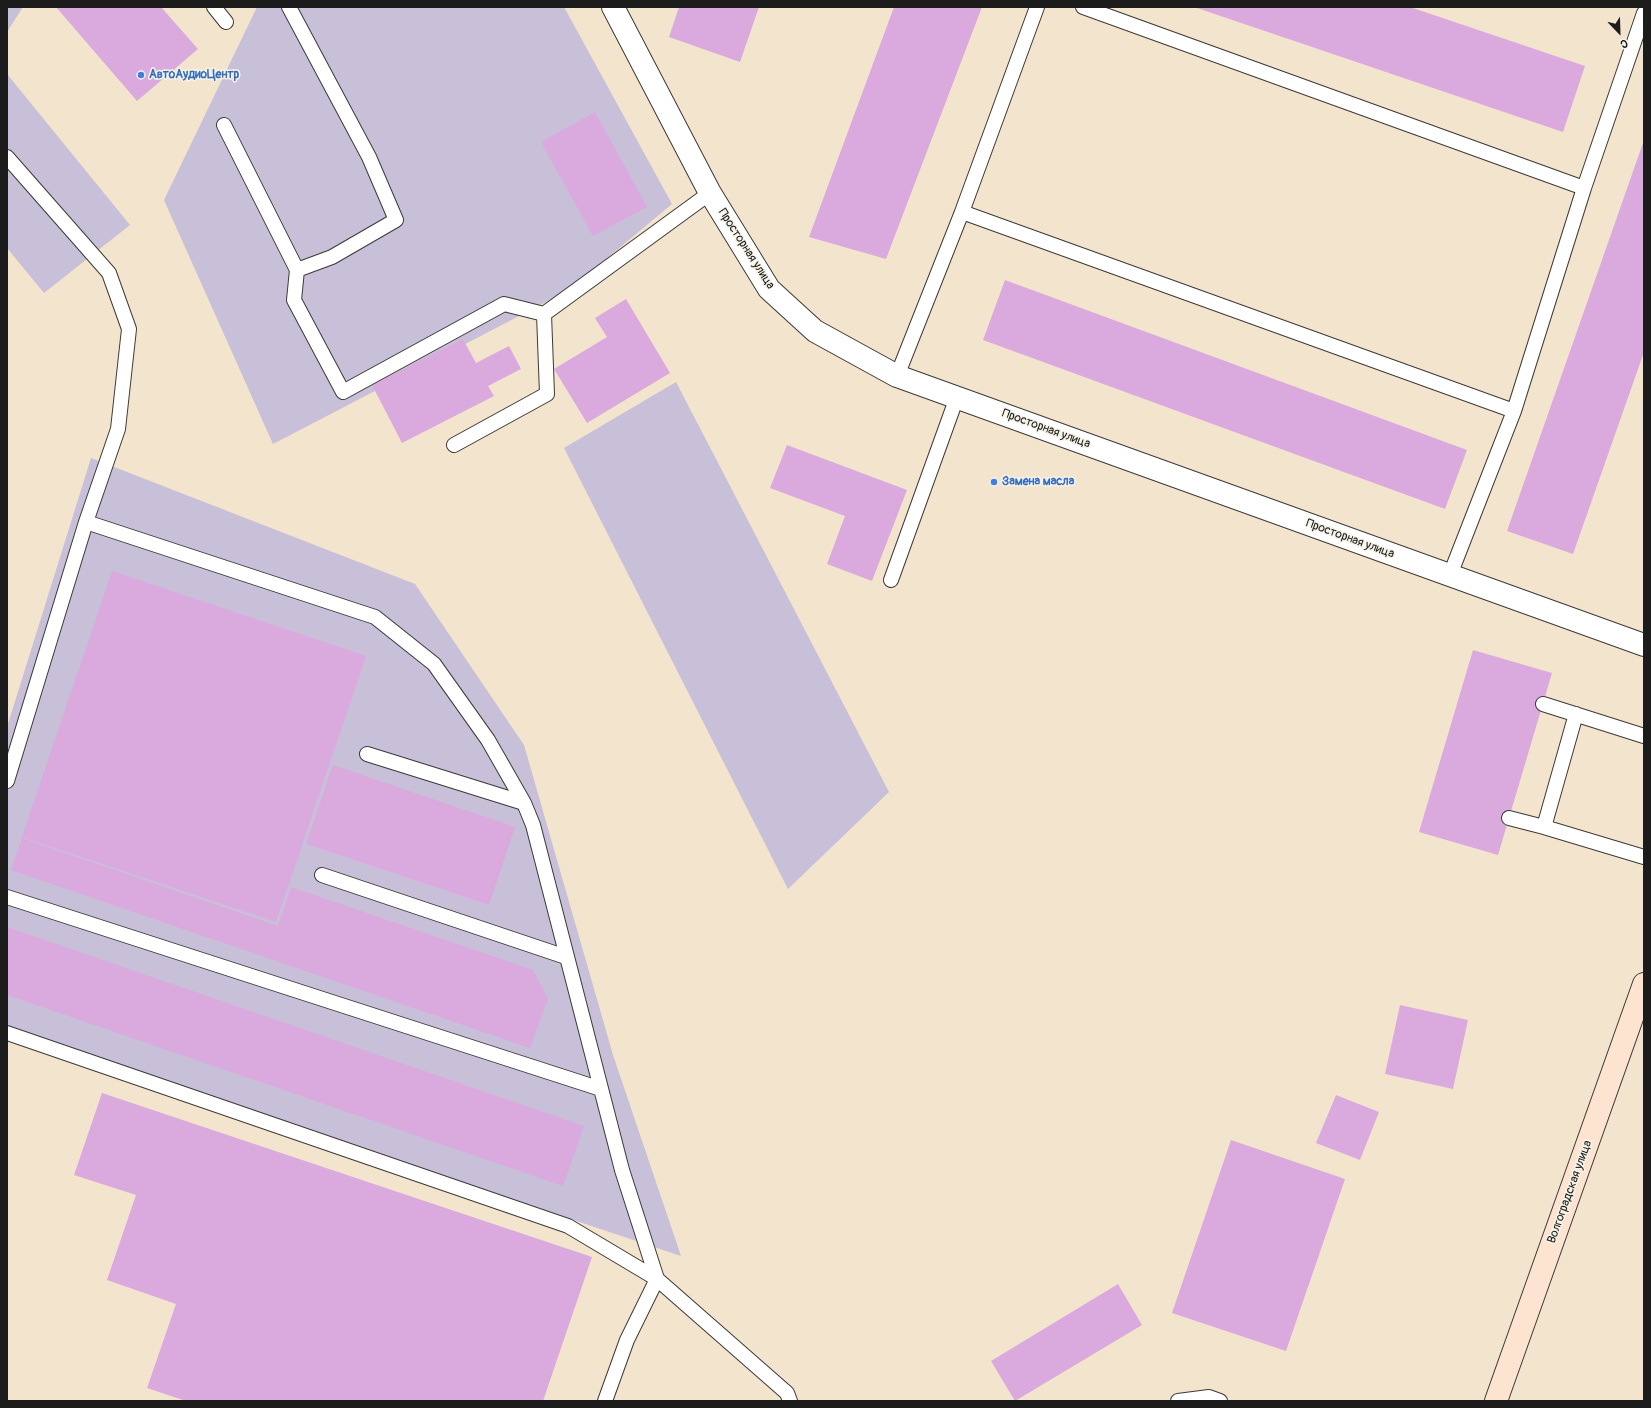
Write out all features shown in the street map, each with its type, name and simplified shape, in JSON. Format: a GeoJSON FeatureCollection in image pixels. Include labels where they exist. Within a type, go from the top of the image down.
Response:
{"type":"FeatureCollection","features":[{"type":"Feature","properties":{"kind":"main road","name":"Волгоградская улица"},"geometry":{"type":"LineString","coordinates":[[1496,1401],[1644,984]]}},
{"type":"Feature","properties":{"kind":"street","name":"Просторная улица"},"geometry":{"type":"LineString","coordinates":[[613,7],[710,193],[769,289],[815,330],[898,376],[1644,645]]}},
{"type":"Feature","properties":{"kind":"lane"},"geometry":{"type":"LineString","coordinates":[[214,7],[226,22]]}},
{"type":"Feature","properties":{"kind":"lane"},"geometry":{"type":"LineString","coordinates":[[289,7],[369,157],[396,220],[332,257],[297,270]]}},
{"type":"Feature","properties":{"kind":"lane"},"geometry":{"type":"LineString","coordinates":[[898,376],[962,212],[1037,7]]}},
{"type":"Feature","properties":{"kind":"lane"},"geometry":{"type":"LineString","coordinates":[[1083,7],[1584,188]]}},
{"type":"Feature","properties":{"kind":"lane"},"geometry":{"type":"LineString","coordinates":[[1450,575],[1514,411],[1584,188],[1644,12]]}},
{"type":"Feature","properties":{"kind":"lane"},"geometry":{"type":"LineString","coordinates":[[224,125],[297,270],[294,300],[343,392],[504,304],[544,314]]}},
{"type":"Feature","properties":{"kind":"lane"},"geometry":{"type":"LineString","coordinates":[[7,157],[109,273],[130,329],[118,429],[86,522],[7,781]]}},
{"type":"Feature","properties":{"kind":"lane"},"geometry":{"type":"LineString","coordinates":[[544,314],[710,193]]}},
{"type":"Feature","properties":{"kind":"lane"},"geometry":{"type":"LineString","coordinates":[[962,212],[1514,411]]}},
{"type":"Feature","properties":{"kind":"lane"},"geometry":{"type":"LineString","coordinates":[[454,445],[547,394],[544,314]]}},
{"type":"Feature","properties":{"kind":"lane"},"geometry":{"type":"LineString","coordinates":[[891,580],[957,398]]}},
{"type":"Feature","properties":{"kind":"lane"},"geometry":{"type":"LineString","coordinates":[[86,522],[375,617],[434,664],[488,740],[524,802],[533,825],[622,1170],[658,1280],[627,1340],[605,1401]]}},
{"type":"Feature","properties":{"kind":"lane"},"geometry":{"type":"LineString","coordinates":[[1543,704],[1644,736]]}},
{"type":"Feature","properties":{"kind":"lane"},"geometry":{"type":"LineString","coordinates":[[1544,827],[1576,714]]}},
{"type":"Feature","properties":{"kind":"lane"},"geometry":{"type":"LineString","coordinates":[[367,754],[524,802]]}},
{"type":"Feature","properties":{"kind":"lane"},"geometry":{"type":"LineString","coordinates":[[1509,818],[1644,857]]}},
{"type":"Feature","properties":{"kind":"lane"},"geometry":{"type":"LineString","coordinates":[[322,875],[566,957]]}},
{"type":"Feature","properties":{"kind":"lane"},"geometry":{"type":"LineString","coordinates":[[7,897],[601,1089]]}},
{"type":"Feature","properties":{"kind":"lane"},"geometry":{"type":"LineString","coordinates":[[7,1033],[568,1226],[658,1280],[787,1392],[790,1401]]}},
{"type":"Feature","properties":{"kind":"lane"},"geometry":{"type":"LineString","coordinates":[[1178,1401],[1208,1397],[1220,1401]]}},
{"type":"Feature","properties":{"kind":"shaded area"},"geometry":{"type":"Polygon","coordinates":[[[7,7],[23,7],[7,32],[7,7]]]}},
{"type":"Feature","properties":{"kind":"shaded area"},"geometry":{"type":"Polygon","coordinates":[[[257,7],[564,7],[672,204],[569,290],[273,444],[164,200],[257,7]]]}},
{"type":"Feature","properties":{"kind":"shaded area"},"geometry":{"type":"Polygon","coordinates":[[[7,74],[130,225],[44,293],[7,248],[7,74]]]}},
{"type":"Feature","properties":{"kind":"shaded area"},"geometry":{"type":"Polygon","coordinates":[[[676,382],[889,792],[788,889],[564,448],[676,382]]]}},
{"type":"Feature","properties":{"kind":"shaded area"},"geometry":{"type":"Polygon","coordinates":[[[91,458],[415,584],[524,745],[613,1055],[681,1256],[7,1030],[7,727],[91,458]]]}},
{"type":"Feature","properties":{"kind":"building","name":"АвтоАудиоЦентр"},"geometry":{"type":"Polygon","coordinates":[[[56,7],[161,7],[198,49],[137,101],[56,7]]]}},
{"type":"Feature","properties":{"kind":"building"},"geometry":{"type":"Polygon","coordinates":[[[679,7],[759,7],[740,62],[669,37],[679,7]]]}},
{"type":"Feature","properties":{"kind":"building"},"geometry":{"type":"Polygon","coordinates":[[[894,7],[982,7],[886,259],[809,237],[894,7]]]}},
{"type":"Feature","properties":{"kind":"building"},"geometry":{"type":"Polygon","coordinates":[[[1194,7],[1410,7],[1585,66],[1563,132],[1194,7]]]}},
{"type":"Feature","properties":{"kind":"building"},"geometry":{"type":"Polygon","coordinates":[[[595,112],[647,207],[593,236],[541,142],[595,112]]]}},
{"type":"Feature","properties":{"kind":"building"},"geometry":{"type":"Polygon","coordinates":[[[1644,140],[1644,352],[1573,554],[1507,531],[1644,140]]]}},
{"type":"Feature","properties":{"kind":"building"},"geometry":{"type":"Polygon","coordinates":[[[1005,280],[1467,450],[1445,509],[983,340],[1005,280]]]}},
{"type":"Feature","properties":{"kind":"building"},"geometry":{"type":"Polygon","coordinates":[[[626,299],[670,373],[587,423],[554,369],[607,337],[595,318],[626,299]]]}},
{"type":"Feature","properties":{"kind":"building"},"geometry":{"type":"Polygon","coordinates":[[[463,339],[476,363],[509,346],[521,369],[488,386],[494,396],[402,443],[372,385],[463,339]]]}},
{"type":"Feature","properties":{"kind":"building"},"geometry":{"type":"Polygon","coordinates":[[[787,445],[907,490],[872,581],[827,564],[845,516],[770,488],[787,445]]]}},
{"type":"Feature","properties":{"kind":"building"},"geometry":{"type":"Polygon","coordinates":[[[112,571],[366,656],[276,922],[22,837],[112,571]]]}},
{"type":"Feature","properties":{"kind":"building"},"geometry":{"type":"Polygon","coordinates":[[[1473,650],[1552,673],[1498,855],[1419,832],[1473,650]]]}},
{"type":"Feature","properties":{"kind":"building"},"geometry":{"type":"Polygon","coordinates":[[[333,765],[515,827],[489,905],[306,844],[333,765]]]}},
{"type":"Feature","properties":{"kind":"building"},"geometry":{"type":"Polygon","coordinates":[[[22,838],[278,926],[291,887],[533,970],[548,999],[530,1048],[11,870],[22,838]]]}},
{"type":"Feature","properties":{"kind":"building"},"geometry":{"type":"Polygon","coordinates":[[[7,927],[584,1126],[563,1186],[7,995],[7,927]]]}},
{"type":"Feature","properties":{"kind":"building"},"geometry":{"type":"Polygon","coordinates":[[[1400,1005],[1468,1020],[1453,1089],[1385,1074],[1400,1005]]]}},
{"type":"Feature","properties":{"kind":"building"},"geometry":{"type":"Polygon","coordinates":[[[102,1093],[592,1257],[543,1401],[186,1401],[147,1388],[176,1304],[107,1280],[136,1195],[74,1175],[102,1093]]]}},
{"type":"Feature","properties":{"kind":"building"},"geometry":{"type":"Polygon","coordinates":[[[1336,1095],[1379,1112],[1360,1160],[1316,1143],[1336,1095]]]}},
{"type":"Feature","properties":{"kind":"building"},"geometry":{"type":"Polygon","coordinates":[[[1231,1140],[1345,1179],[1286,1351],[1172,1313],[1231,1140]]]}},
{"type":"Feature","properties":{"kind":"building"},"geometry":{"type":"Polygon","coordinates":[[[1118,1284],[1142,1325],[1015,1401],[991,1361],[1118,1284]]]}},
{"type":"Feature","properties":{"kind":"place","name":"АвтоАудиоЦентр"},"geometry":{"type":"Point","coordinates":[141,75]}},
{"type":"Feature","properties":{"kind":"place","name":"Замена масла"},"geometry":{"type":"Point","coordinates":[994,482]}}]}
